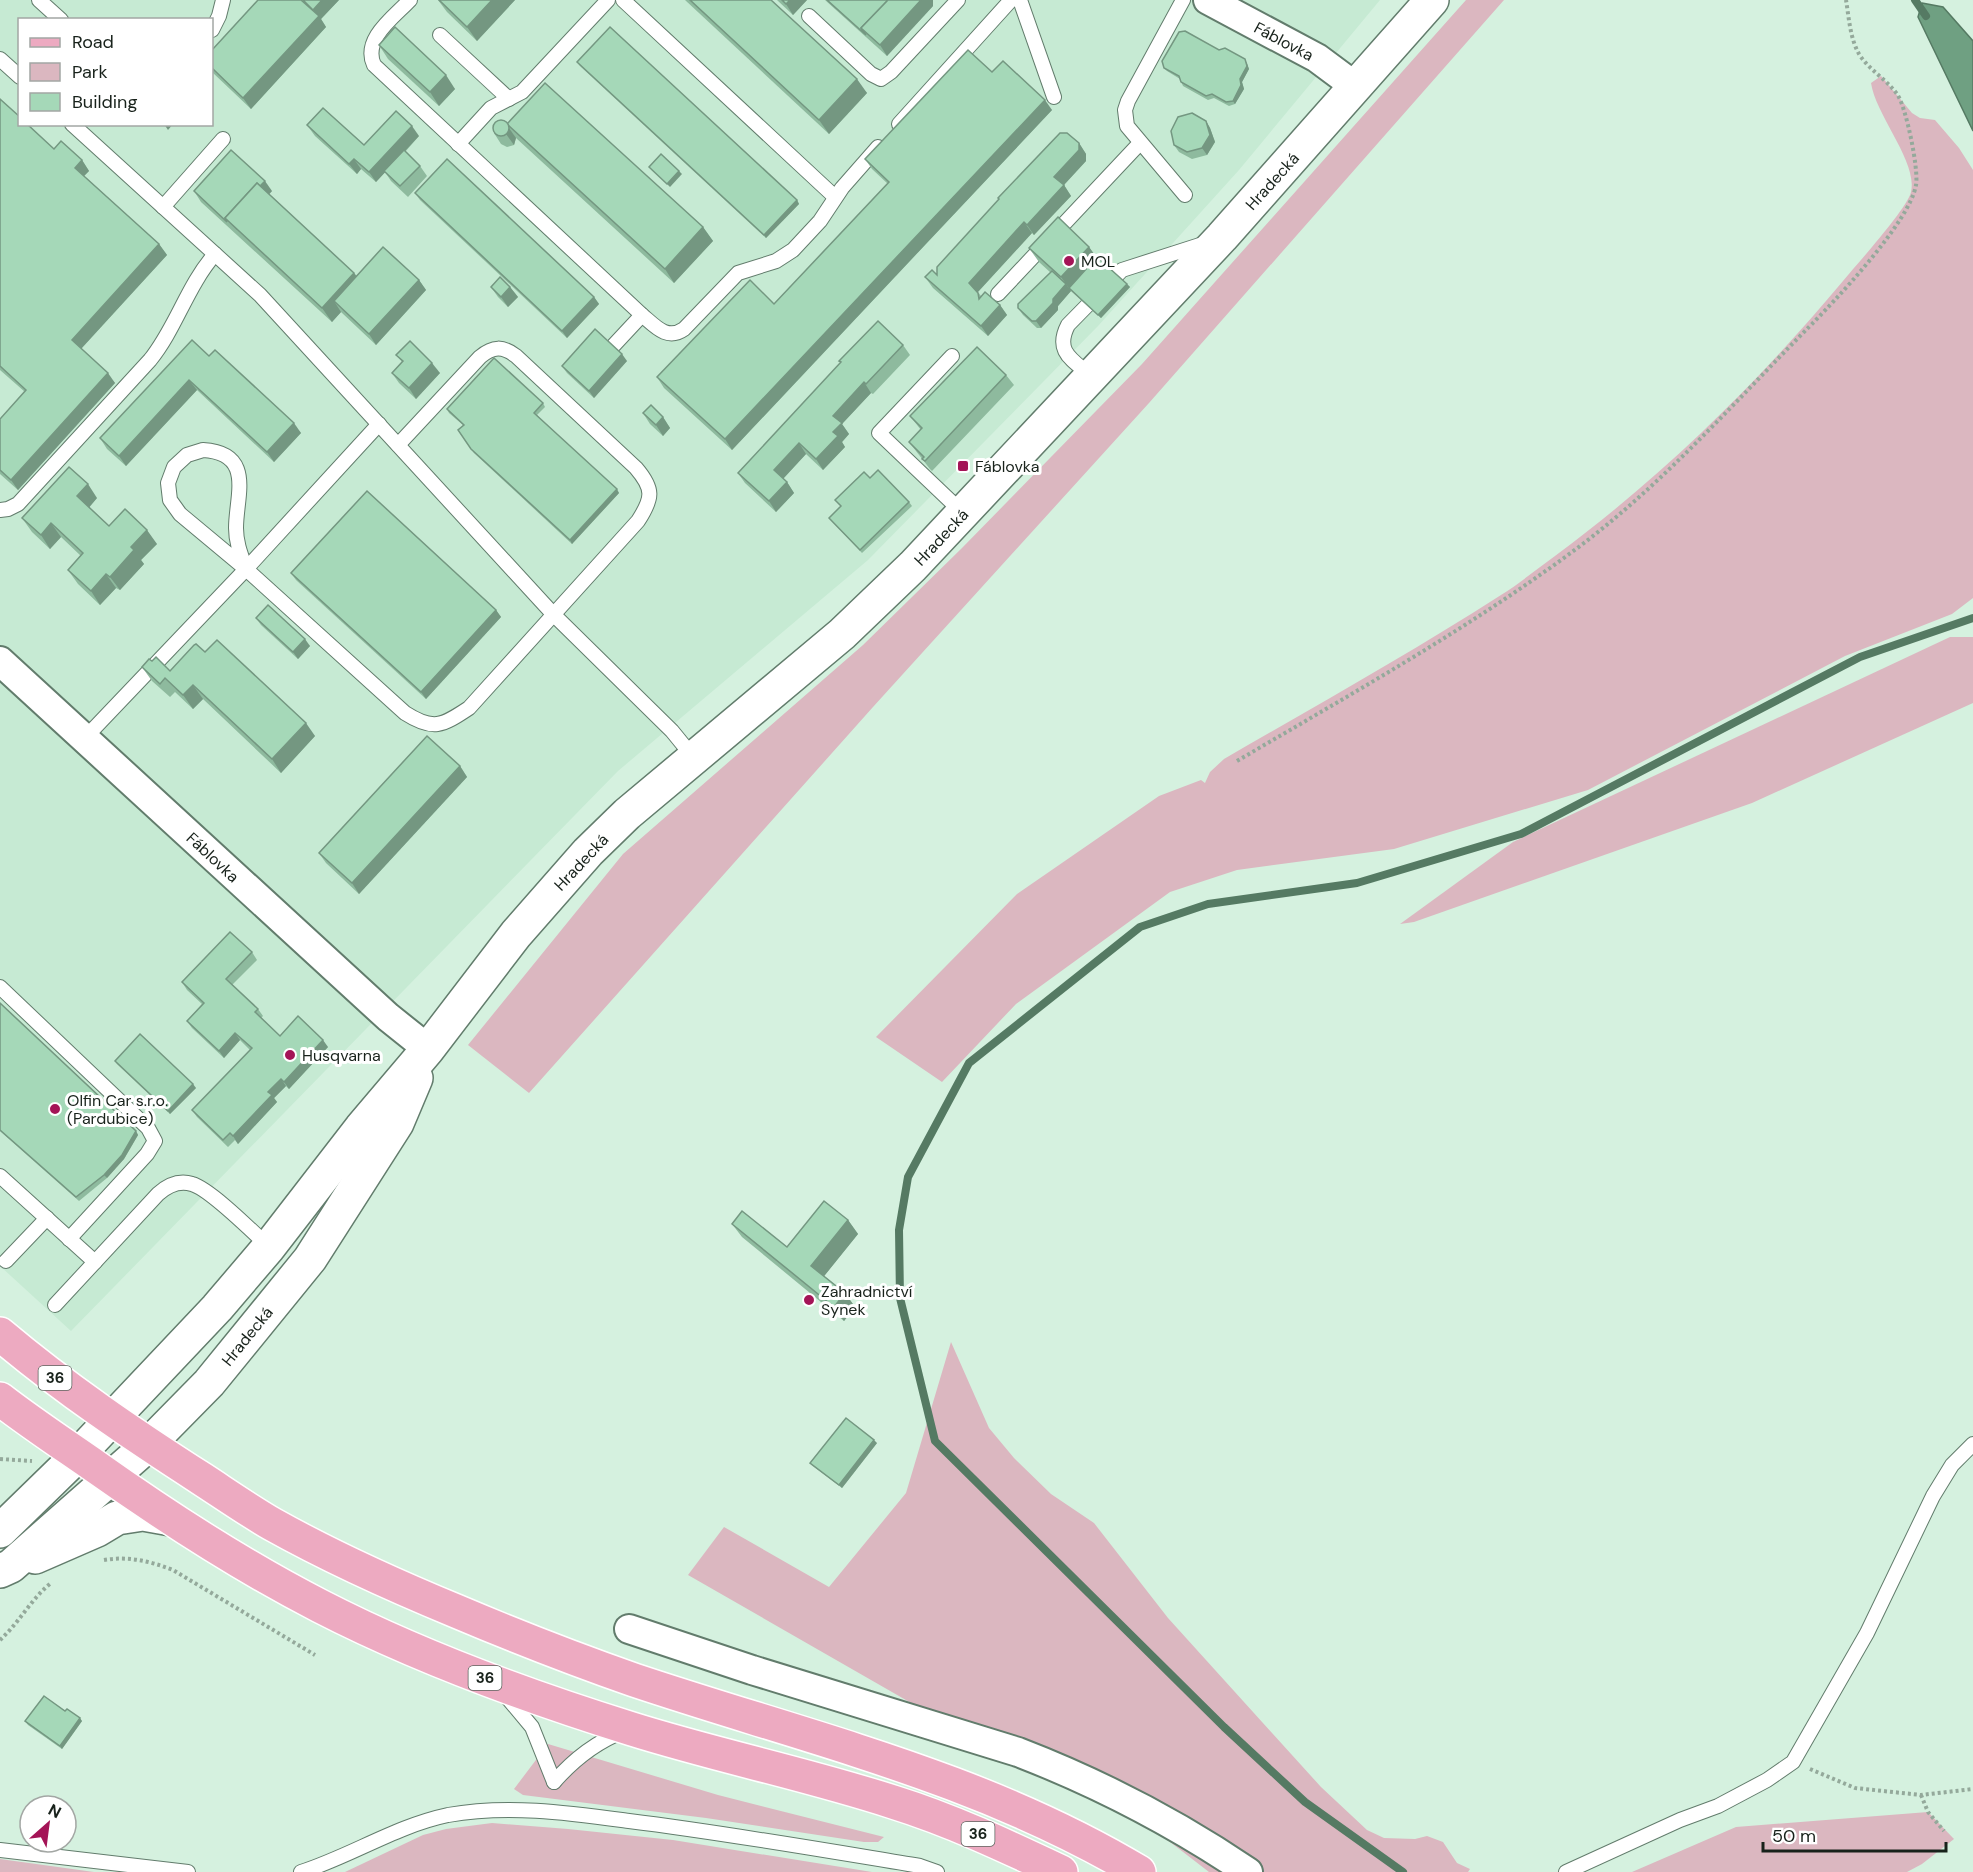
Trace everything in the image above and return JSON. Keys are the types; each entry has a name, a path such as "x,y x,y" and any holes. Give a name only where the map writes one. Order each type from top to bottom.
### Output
{"main road":[{"name":"Hradecká","path":"0,1531 183,1347 268,1247 361,1128 428,1049 516,934 588,852 627,814 842,634 913,566 1222,237 1432,0"},
{"name":"Hradecká","path":"5,1568 148,1445 209,1383 310,1259 397,1123 428,1049"},
{"name":"36","path":"0,1334 148,1445 270,1523 364,1571 518,1636 631,1679 904,1765 964,1787 1081,1839 1139,1872"},
{"name":"36","path":"0,1399 111,1478 224,1553 320,1606 395,1642 487,1678 631,1729 892,1802 950,1822 1061,1872"},
{"path":"5,1568 52,1551 117,1518 143,1514 171,1519"}],"street":[{"name":"Fáblovka","path":"1208,0 1317,58 1356,87"},
{"name":"Fáblovka","path":"0,661 388,1017 428,1049"},
{"path":"629,1629 752,1670 1018,1752 1061,1769 1144,1808 1194,1836 1248,1872"}],"lane":[{"path":"39,0 59,18"},
{"path":"213,28 223,0"},
{"path":"410,0 377,36 371,48 372,61 378,70 642,315 660,331 673,335 689,325 738,273 776,261 793,249 820,221 851,177 1011,0"},
{"path":"458,144 490,108 529,86 608,0"},
{"path":"623,0 835,197"},
{"path":"809,16 871,74 881,78 891,72 958,0"},
{"path":"1020,0 1054,97"},
{"path":"1183,0 1125,110 1126,126 1185,195"},
{"path":"440,34 509,99"},
{"path":"0,59 18,75"},
{"path":"74,126 260,294 554,615 672,731 694,758"},
{"path":"163,207 223,140"},
{"path":"998,294 1140,143"},
{"path":"1091,376 1067,355 1062,346 1063,335 1068,326 1083,309 1122,270 1222,237"},
{"path":"0,510 18,504 150,360 199,274 215,254"},
{"path":"614,345 642,315"},
{"path":"246,569 238,545 236,525 241,482 236,468 225,457 211,451 203,450 187,455 174,467 168,483 170,500 180,514 246,569 405,713 421,723 435,725 453,719 469,708 638,521 650,498 650,490 645,478 636,468 505,348 492,349 480,357 398,445"},
{"path":"952,356 879,434 963,513"},
{"path":"84,739 246,569 379,424"},
{"path":"0,987 148,1128 155,1141 147,1154 69,1239"},
{"path":"0,1176 94,1262"},
{"path":"55,1305 158,1194 171,1185 193,1184 209,1193 268,1247"},
{"path":"6,1261 47,1218"},
{"path":"1566,1872 1680,1820 1718,1806 1767,1780 1792,1762 1867,1633 1934,1496 1952,1465 1973,1444"},
{"path":"487,1678 511,1701 532,1727 545,1754 554,1782 580,1755 595,1745 631,1729"},
{"path":"301,1872 354,1851 396,1830 425,1821 479,1811 509,1810 587,1815 673,1826 920,1866 937,1872"},
{"path":"0,1850 188,1872"}],"path":[{"path":"1237,761 1430,647 1503,600 1583,543 1684,455 1742,397 1828,308 1890,233 1908,210 1914,195 1917,165 1900,97 1860,55 1854,41 1845,0"},
{"path":"0,1459 31,1460"},
{"path":"98,1560 136,1559 173,1570 315,1655"},
{"path":"0,1641 15,1626 44,1588 53,1581"},
{"path":"1792,1762 1855,1788 1921,1795 1973,1790"},
{"path":"1921,1795 1928,1812 1944,1831"}],"shaded area":[{"name":"Fáblovka","path":"0,0 1380,0 1239,170 1098,326 868,560 618,771 71,1331 0,1266"},
{"path":"1922,3 1943,7 1973,41 1973,131 1918,17"}],"green space":[{"path":"1466,0 1504,0 1149,403 873,707 529,1093 468,1045 623,854 863,645 962,548 1142,364"},
{"path":"1881,76 1912,113 1920,118 1935,120 1959,148 1973,170 1973,598 1952,614 1845,656 1588,790 1394,849 1237,870 1170,892 1016,1004 942,1082 876,1037 1017,894 1159,796 1201,780 1205,783 1210,772 1224,759 1398,658 1508,590 1633,494 1707,427 1743,392 1810,319 1881,237 1908,200 1911,180 1908,167 1880,110 1871,83"},
{"path":"1950,637 1973,637 1973,703 1752,803 1414,922 1400,924 1513,842"},
{"path":"951,1342 989,1428 1014,1458 1051,1494 1094,1523 1168,1618 1321,1787 1367,1830 1384,1838 1415,1839 1427,1836 1443,1842 1457,1863 1470,1869 1468,1872 1209,1872 1139,1818 960,1731 688,1575 724,1527 829,1587 906,1493"},
{"path":"548,1744 718,1795 884,1837 878,1842 864,1842 706,1818 523,1795 514,1789"},
{"path":"1928,1812 1954,1839 1922,1864 1907,1872 1632,1872 1736,1827"},
{"path":"492,1823 673,1840 872,1872 345,1872 423,1835 446,1829"},
{"path":"0,1859 94,1872 0,1872"}],"building":[{"path":"258,0 301,0 319,16 243,98 213,69 213,49"},
{"path":"303,0 322,0 313,10"},
{"path":"439,0 492,0 467,27"},
{"path":"690,0 771,0 857,79 819,120"},
{"path":"827,0 888,0 861,28 866,35"},
{"path":"888,0 921,0 880,45 861,28"},
{"path":"395,27 446,75 430,92 379,45"},
{"path":"610,27 797,200 764,235 577,62"},
{"path":"1185,31 1219,50 1225,48 1245,59 1247,66 1233,101 1226,102 1212,94 1206,96 1181,82 1179,76 1164,68 1162,61 1179,32"},
{"path":"968,50 992,72 1003,61 1045,100 725,439 657,377 750,280 774,304 889,182 865,159"},
{"path":"545,83 703,227 665,269 507,124"},
{"path":"0,99 18,115 18,126 29,126 54,149 61,141 82,160 75,168 159,244 72,340 108,373 11,480 0,470 0,419 26,390 0,366"},
{"path":"323,108 364,145 396,111 412,126 369,172 354,159 349,164 307,125"},
{"path":"1192,113 1206,121 1210,135 1202,148 1187,152 1174,145 1171,131 1178,117"},
{"path":"501,120 507,122 509,128 507,134 501,136 495,134 493,128 495,122"},
{"path":"1060,133 1067,133 1079,143 1079,150 1054,177 1064,185 1027,225 1024,222 969,283 978,293 979,299 985,292 1000,305 981,326 925,277 932,270 937,275 937,267"},
{"path":"231,150 265,181 260,186 257,183 225,218 227,222 194,191"},
{"path":"404,150 420,166 400,186 384,171"},
{"path":"661,154 679,171 667,184 649,167"},
{"path":"447,159 594,297 562,331 415,193"},
{"path":"257,183 354,273 322,308 225,218"},
{"path":"1058,217 1089,247 1061,277 1029,248"},
{"path":"383,247 419,280 369,334 334,301"},
{"path":"1097,257 1127,284 1098,315 1069,288"},
{"path":"1052,271 1066,284 1053,299 1053,303 1036,321 1032,321 1018,308 1018,304"},
{"path":"500,277 510,287 501,297 491,287"},
{"path":"878,321 903,345 833,416 842,423 833,432 838,436 816,459 799,443 774,470 787,482 769,501 738,473"},
{"path":"595,329 622,354 589,391 562,366"},
{"path":"192,340 209,356 215,350 294,423 267,452 189,380 119,456 100,438"},
{"path":"410,341 432,363 409,388 392,373 403,361 396,355"},
{"path":"977,347 1006,375 925,461 922,459 924,457 909,442 922,428 910,416"},
{"path":"494,358 543,403 534,413 617,489 570,540 471,449 458,430 464,425 447,409"},
{"path":"651,405 663,417 656,425 643,413"},
{"path":"69,467 88,484 77,496 109,526 125,509 147,530 131,547 134,550 110,577 106,574 91,591 68,570 83,553 51,523 41,535 22,518"},
{"path":"878,470 909,502 860,550 829,518 841,506 835,500 864,472 870,478"},
{"path":"367,491 496,610 421,692 291,573"},
{"path":"268,605 305,639 293,652 256,618"},
{"path":"217,640 306,723 272,759 193,685 183,695 165,678 160,684 142,667 149,659 152,661 156,657 170,671 194,645 196,644 205,652"},
{"path":"427,736 460,766 352,883 319,853"},
{"path":"230,932 252,952 226,979 258,1009 255,1012 280,1036 298,1016 323,1040 284,1082 281,1079 268,1092 272,1095 233,1136 230,1133 223,1140 192,1110 252,1048 235,1033 219,1051 187,1021 204,1003 182,982"},
{"name":"Olfin Car s.r.o. (Pardubice)","path":"0,1003 136,1131 122,1155 104,1175 76,1197 0,1130"},
{"path":"140,1034 193,1084 168,1111 115,1061"},
{"path":"824,1201 848,1220 811,1266 845,1293 834,1307 732,1224 742,1211 787,1247"},
{"path":"846,1418 874,1440 839,1485 810,1463"},
{"path":"44,1696 65,1711 67,1709 80,1718 60,1746 25,1721"}],"waterway":[{"path":"1915,0 1926,16"},
{"path":"1403,1872 1305,1802 1224,1727 935,1441 900,1298 899,1230 908,1177 969,1063 1140,927 1208,904 1357,883 1521,834 1860,657 1973,618"}],"place":[{"name":"MOL","path":"1069,261"},
{"name":"Fáblovka","path":"963,466"},
{"name":"Husqvarna","path":"290,1055"},
{"name":"Olfin Car s.r.o. (Pardubice)","path":"55,1109"},
{"name":"Zahradnictví Synek","path":"809,1300"}]}
